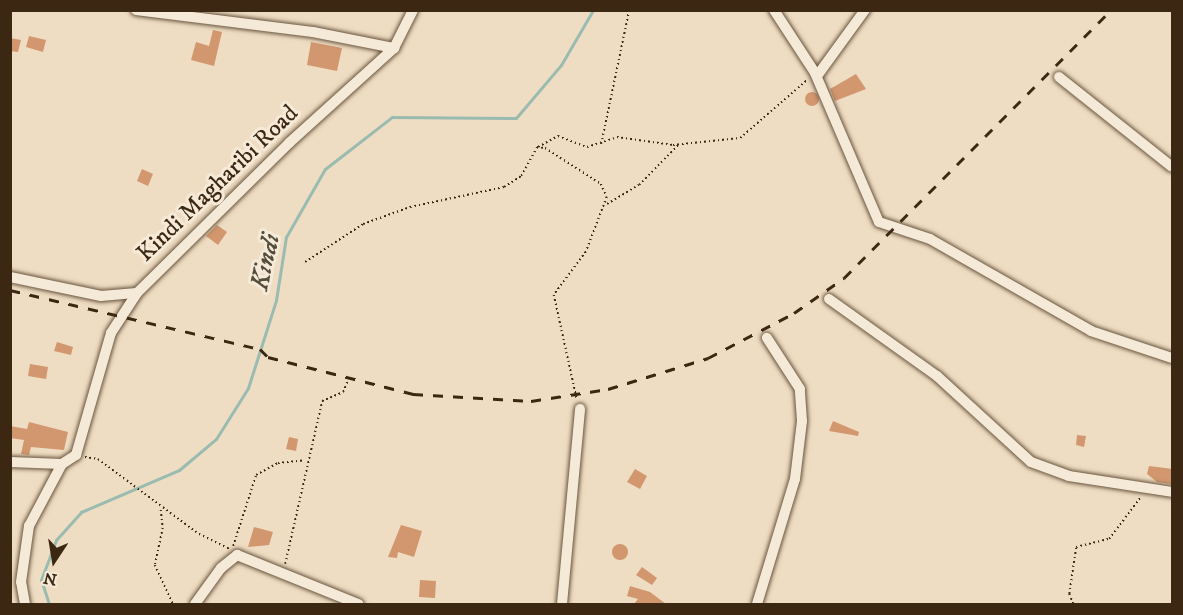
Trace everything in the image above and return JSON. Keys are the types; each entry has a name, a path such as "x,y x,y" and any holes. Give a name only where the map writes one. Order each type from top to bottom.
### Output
{"street":[{"path":"136,10 313,32 394,48"},
{"name":"Kindi Magharibi Road","path":"10,277 101,296 137,293 289,142 394,48 413,10"},
{"path":"774,10 816,74 879,222 930,239 1091,331 1173,358"},
{"path":"816,74 865,10"},
{"path":"1059,77 1173,167"},
{"path":"25,604 21,582 29,526 62,464 76,454 108,343 137,293"},
{"path":"830,299 937,376 1031,462 1069,476 1173,492"},
{"path":"757,604 791,496 802,421 800,389 767,338"},
{"path":"562,604 580,409"},
{"path":"10,462 62,464"},
{"path":"195,604 230,554 242,556 358,604"}],"path":[{"path":"601,144 629,10"},
{"path":"305,262 363,224 514,183 537,147 558,136 581,147 601,144 622,137 679,144 748,134 816,74"},
{"path":"580,409 554,295 586,252 606,205 639,185 679,144"},
{"path":"537,147 601,184 606,205"},
{"path":"282,574 307,460 325,397 343,392 347,382"},
{"path":"76,454 98,459 160,508 230,554 256,475 278,463 307,460"},
{"path":"1070,604 1076,547 1108,538 1147,487"},
{"path":"160,508 164,528 155,565 173,604"}],"building":[{"path":"213,30 222,32 214,66 191,60 196,42 209,46"},
{"path":"29,36 46,40 43,52 26,47"},
{"path":"10,38 21,40 18,52 10,51"},
{"path":"311,42 342,48 337,71 307,65"},
{"path":"856,74 866,89 835,101 830,89"},
{"path":"812,92 817,94 819,99 817,104 812,106 807,104 805,99 807,94"},
{"path":"142,169 153,174 148,186 137,181"},
{"path":"217,225 227,232 218,245 206,236"},
{"path":"57,342 73,347 71,355 54,351"},
{"path":"30,364 48,367 46,379 28,376"},
{"path":"833,421 859,432 858,436 829,431"},
{"path":"29,422 68,432 64,450 31,447 29,455 21,454 24,440 10,438 10,426 27,429"},
{"path":"1077,435 1086,436 1084,447 1076,445"},
{"path":"289,437 298,439 296,451 286,449"},
{"path":"1149,466 1173,469 1171,484 1157,482 1147,474"},
{"path":"635,469 647,476 640,489 627,482"},
{"path":"401,525 422,531 414,557 398,552 397,558 388,557"},
{"path":"254,527 273,532 269,545 248,547"},
{"path":"620,544 626,546 628,552 626,558 620,560 614,558 612,552 614,546"},
{"path":"642,567 657,578 652,585 636,575"},
{"path":"420,580 436,581 435,598 419,597"},
{"path":"630,586 650,592 666,604 634,604 638,599 627,596"}],"waterway":[{"name":"Kindi","path":"49,604 41,580 56,540 81,512 179,470 216,439 248,388 276,300 286,237 325,169 392,117 516,118 561,65 593,10"}],"railway":[{"path":"10,290 260,349 268,357 413,394 531,401 608,389 708,358 794,313 844,278 1111,10"}]}
